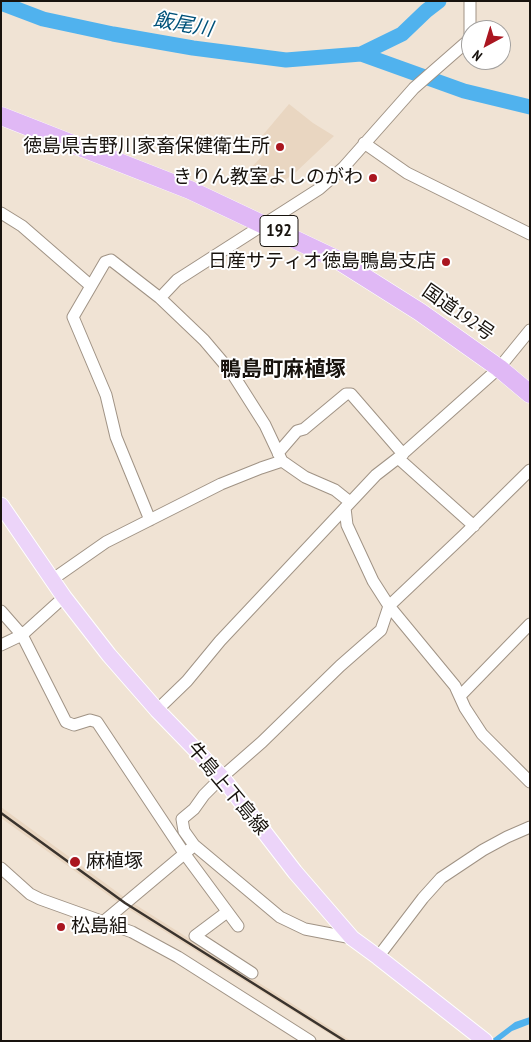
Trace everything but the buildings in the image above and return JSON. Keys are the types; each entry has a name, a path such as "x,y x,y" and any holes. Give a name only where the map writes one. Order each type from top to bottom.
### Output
{"highway":[{"name":"国道192号","path":"1,116 190,190 265,224 343,264 420,312 499,368 530,394"}],"main road":[{"name":"牛島上下島線","path":"1,505 53,579 64,598 109,656 157,710 222,777 295,872 352,938 485,1041"}],"street":[{"path":"160,298 177,280 319,189 343,168 414,88 470,39 470,1"},
{"path":"364,143 407,173 530,234"},
{"path":"1,213 22,226 91,286"},
{"path":"150,520 116,437 106,395 73,317 106,262 111,260 160,298 204,340 232,373 266,425 280,457 305,477 335,490 348,505 347,525 373,581 389,606 456,686 465,708 482,734 530,782"},
{"path":"157,710 186,681 220,641 376,474 400,456 499,368 530,330"},
{"path":"53,579 106,542 221,484 261,468 280,457 297,431 304,429 346,394 351,394 400,456 474,526"},
{"path":"352,938 305,929 280,917 194,845 184,831 182,819 194,809 204,795 222,777 262,742 340,666 382,630 389,606 530,470"},
{"path":"1,645 22,635 64,598"},
{"path":"1,611 22,635 66,722 74,725 90,720 97,722 184,853 238,926"},
{"path":"460,696 530,624"},
{"path":"378,957 423,898 441,878 482,850 530,827"},
{"path":"103,922 194,845"},
{"path":"1,868 30,894 132,932 178,957 310,1041"},
{"path":"228,912 195,936 252,973"}],"shaded area":[{"path":"289,104 313,123 334,136 296,172 274,188 269,182 264,185 246,173 265,153 257,142"},
{"path":"1,807 128,900 351,1041 341,1041 122,905 1,818"}],"water":[{"path":"530,1017 530,1024 512,1031 499,1041 490,1041 515,1022"}],"waterway":[{"name":"飯尾川","path":"1,3 43,19 113,34 193,48 286,60 361,54 402,34 439,1"},
{"name":"飯尾川","path":"361,54 464,91 530,107"}],"railway":[{"path":"1,813 125,903 345,1041"}],"place":[{"name":"徳島県吉野川家畜保健衛生所","path":"280,147"},
{"name":"きりん教室よしのがわ","path":"373,178"},
{"name":"日産サティオ徳島鴨島支店","path":"446,262"},
{"name":"麻植塚","path":"75,862"},
{"name":"松島組","path":"61,927"}],"district":[{"name":"鴨島町麻植塚","path":"283,370"}]}
